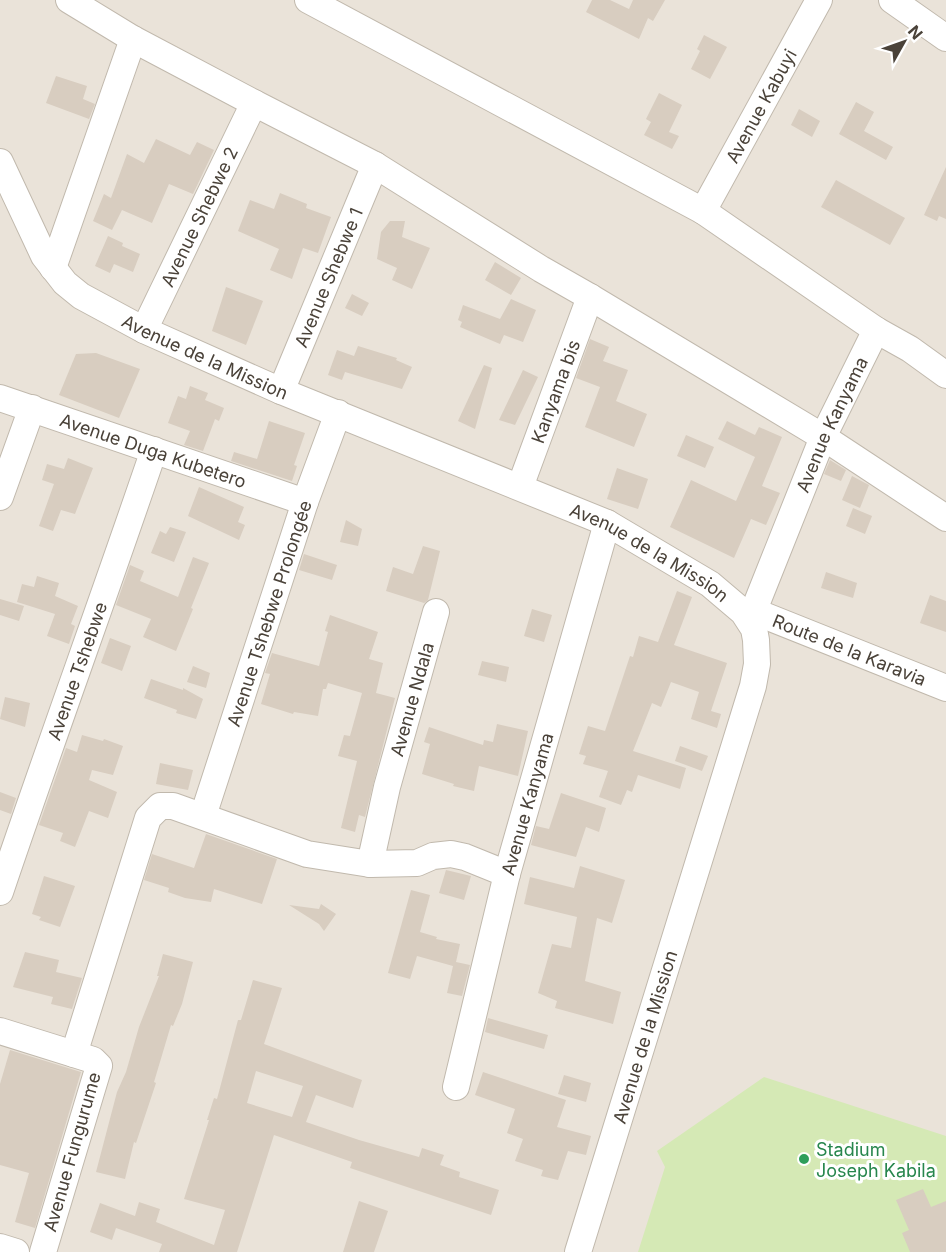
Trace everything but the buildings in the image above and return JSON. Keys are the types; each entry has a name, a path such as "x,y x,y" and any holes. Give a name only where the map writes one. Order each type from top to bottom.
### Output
{"street":[{"path":"69,0 133,39 375,165 541,269 823,437 946,518"},
{"path":"308,0 703,212 946,375"},
{"name":"Avenue Kabuyi","path":"703,212 819,0"},
{"path":"892,0 946,38"},
{"path":"53,268 133,39"},
{"name":"Avenue Shebwe 2","path":"144,330 254,104"},
{"name":"Avenue de la Mission","path":"0,162 34,237 53,268 65,283 81,296 144,330 281,391 607,523 710,584 751,616 758,652 753,686 578,1252"},
{"name":"Avenue Shebwe 1","path":"281,391 375,165"},
{"name":"Kanyama bis","path":"520,487 590,297"},
{"name":"Avenue Kanyama","path":"751,616 823,437 876,330"},
{"name":"Avenue Duga Kubetero","path":"0,398 305,502"},
{"path":"0,497 32,408"},
{"name":"Avenue Tshebwe Prolongée","path":"203,816 305,502 338,413"},
{"name":"Avenue Tshebwe","path":"0,892 51,740 106,591 154,450"},
{"name":"Avenue Kanyama","path":"456,1087 507,874 607,523"},
{"name":"Avenue Ndala","path":"370,864 387,787 436,612"},
{"name":"Route de la Karavia","path":"751,616 946,688"},
{"path":"0,1031 80,1056 148,818 156,808 166,804 307,854 370,864 417,863 434,856 451,854 465,857 507,874"},
{"name":"Avenue Fungurume","path":"43,1252 99,1066 80,1056"},
{"path":"0,1247 16,1252"}],"shaded area":[{"path":"0,0 946,0 946,1252 0,1252"}],"green space":[{"name":"Stadium Joseph Kabila","path":"764,1077 946,1136 946,1252 638,1252 665,1167 657,1151"}],"place":[{"name":"Stadium Joseph Kabila","path":"804,1159"}]}
